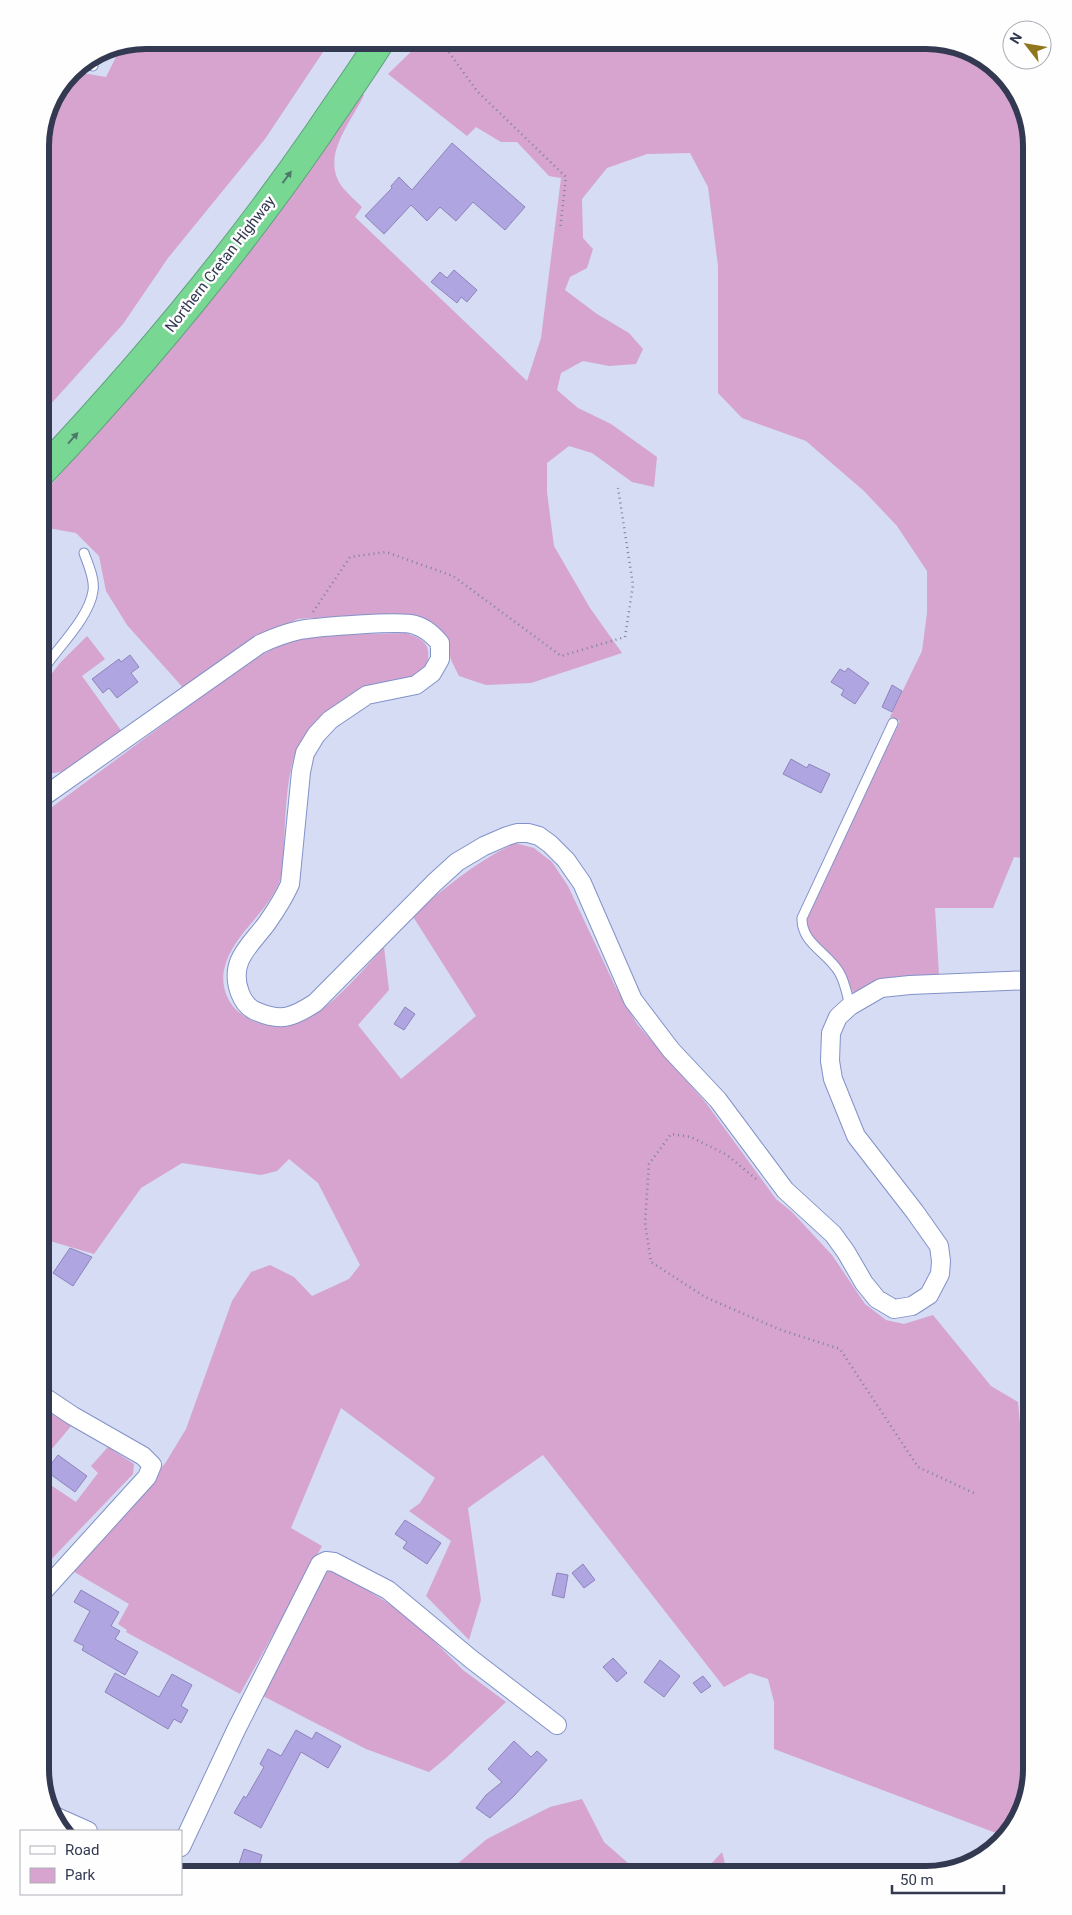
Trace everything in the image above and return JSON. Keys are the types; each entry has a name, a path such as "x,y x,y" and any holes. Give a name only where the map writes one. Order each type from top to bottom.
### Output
{"highway":[{"name":"Northern Cretan Highway","path":"49,464 132,373 232,252 299,162 375,49"}],"street":[{"path":"49,793 260,644 280,635 302,630 375,624 414,624 430,632 440,643 440,659 432,673 416,685 368,696 330,720 305,753 301,772 290,884 284,898 266,925 247,946 238,964 235,981 242,1000 254,1011 272,1018 287,1017 301,1012 315,1003 434,883 458,862 484,846 507,836 517,833 539,836 566,860 582,883 633,1000 666,1043 718,1100 785,1190 833,1234 864,1283 877,1299 894,1309 921,1302 928,1295 940,1274 942,1261 939,1246 916,1212 856,1136 833,1079 830,1062 831,1032 838,1017 850,1006 881,988 1023,980"},
{"path":"49,1400 143,1456 152,1465 147,1477 49,1585"},
{"path":"182,1845 236,1730 320,1564 323,1562 334,1562 388,1590 471,1659 557,1725"},
{"path":"63,1819 86,1830"}],"lane":[{"path":"49,662 79,622 93,591 91,572 84,553"},
{"path":"850,1006 839,972 805,936 802,918 893,723"}],"path":[{"path":"446,49 476,91 566,177 560,230"},
{"path":"302,630 350,557 386,552 453,576 562,656 625,637 633,585 618,488"},
{"path":"756,1180 727,1155 690,1136 671,1134 649,1164 645,1223 651,1262 705,1297 781,1330 840,1349 918,1467 976,1494"}],"green space":[{"path":"140,49 325,49 265,139 168,258 123,324 49,406 49,140 52,121 65,92 82,73 106,77 118,53"},
{"path":"414,49 932,49 957,54 980,65 1007,92 1020,121 1023,146 1023,858 1014,857 993,908 935,908 939,975 902,978 854,995 848,980 841,970 812,939 806,927 806,917 809,909 900,721 890,717 922,651 927,613 927,571 897,526 864,491 806,441 742,418 718,393 718,266 708,187 690,153 647,154 607,168 582,199 583,238 593,249 587,268 570,277 565,290 597,314 629,333 643,349 636,364 609,366 583,361 561,373 557,390 578,408 611,424 657,457 654,487 632,482 592,453 569,446 547,463 547,492 554,546 590,608 622,653 531,683 486,685 459,676 443,637 428,621 406,614 298,619 261,636 186,691 127,625 106,591 99,556 76,533 49,528 49,488 234,273 330,140 361,93 364,95 340,140 334,164 336,176 343,188 362,207 355,217 527,381 541,338 561,178 549,176 517,142 501,142 476,127 467,136 388,74"},
{"path":"406,633 414,636 427,646 428,657 425,671 414,676 364,690 297,751 288,784 284,863 281,878 268,902 234,946 228,957 223,982 228,999 240,1013 261,1024 282,1026 302,1021 338,996 384,947 389,990 358,1025 401,1079 476,1016 412,915 474,867 515,843 534,848 552,862 568,886 615,986 637,1024 706,1103 776,1199 792,1212 832,1255 865,1304 886,1320 904,1324 933,1315 991,1386 1018,1402 1021,1434 1023,1436 1023,1769 1020,1794 1016,1806 998,1834 774,1749 774,1702 768,1679 750,1673 724,1687 543,1455 468,1508 481,1600 469,1640 426,1596 451,1541 409,1511 420,1503 435,1478 341,1408 291,1528 322,1546 240,1694 126,1632 127,1630 118,1624 129,1604 71,1570 128,1510 166,1462 186,1429 232,1301 251,1272 270,1265 294,1277 312,1296 349,1279 360,1265 318,1183 289,1159 277,1171 261,1175 182,1163 141,1188 94,1254 49,1241 49,809 237,670 280,644 301,638 329,635"},
{"path":"87,636 105,659 82,676 125,736 84,762 60,772 49,773 49,677 60,663"},
{"path":"49,1413 72,1425 49,1452"},
{"path":"108,1447 134,1464 133,1474 49,1562 49,1484 76,1502 98,1473 91,1466"},
{"path":"327,1569 336,1571 409,1616 463,1670 506,1702 429,1772 366,1749 263,1696 320,1573"},
{"path":"582,1799 604,1842 632,1866 455,1866 487,1839 550,1807"},
{"path":"722,1852 726,1866 709,1866"}],"building":[{"path":"452,143 525,207 505,230 473,202 456,221 440,207 427,221 411,205 384,234 365,216 392,188 391,186 399,177 412,190"},
{"path":"454,270 477,290 467,302 461,297 457,303 431,282 440,272 447,278"},
{"path":"130,655 139,667 131,673 138,682 117,698 109,688 103,693 92,679 119,659 121,662"},
{"path":"848,668 869,683 855,704 841,695 844,690 831,682 840,669 845,672"},
{"path":"892,685 902,691 892,712 882,707"},
{"path":"791,759 807,768 809,764 830,774 821,793 783,774"},
{"path":"405,1007 415,1014 404,1030 394,1024"},
{"path":"70,1248 92,1257 73,1286 53,1273"},
{"path":"58,1455 87,1476 75,1492 49,1473 49,1467"},
{"path":"405,1520 441,1543 427,1564 403,1548 407,1542 395,1534"},
{"path":"583,1564 595,1580 584,1588 572,1573"},
{"path":"557,1573 568,1575 564,1598 552,1595"},
{"path":"81,1590 119,1612 111,1626 120,1631 115,1639 138,1652 125,1675 82,1650 84,1646 74,1641 90,1611 74,1602"},
{"path":"613,1658 627,1673 617,1682 603,1667"},
{"path":"660,1660 680,1676 664,1697 644,1682"},
{"path":"115,1673 159,1697 172,1674 192,1685 181,1706 188,1710 181,1723 174,1719 168,1729 105,1692"},
{"path":"703,1676 711,1686 701,1693 693,1683"},
{"path":"296,1730 312,1739 316,1732 341,1746 328,1768 301,1752 261,1828 234,1813 244,1796 246,1798 264,1767 260,1764 268,1749 281,1756"},
{"path":"514,1741 531,1757 537,1751 547,1760 513,1797 490,1818 476,1808 486,1795 502,1782 488,1769"},
{"path":"244,1849 262,1855 259,1866 239,1864"}]}
